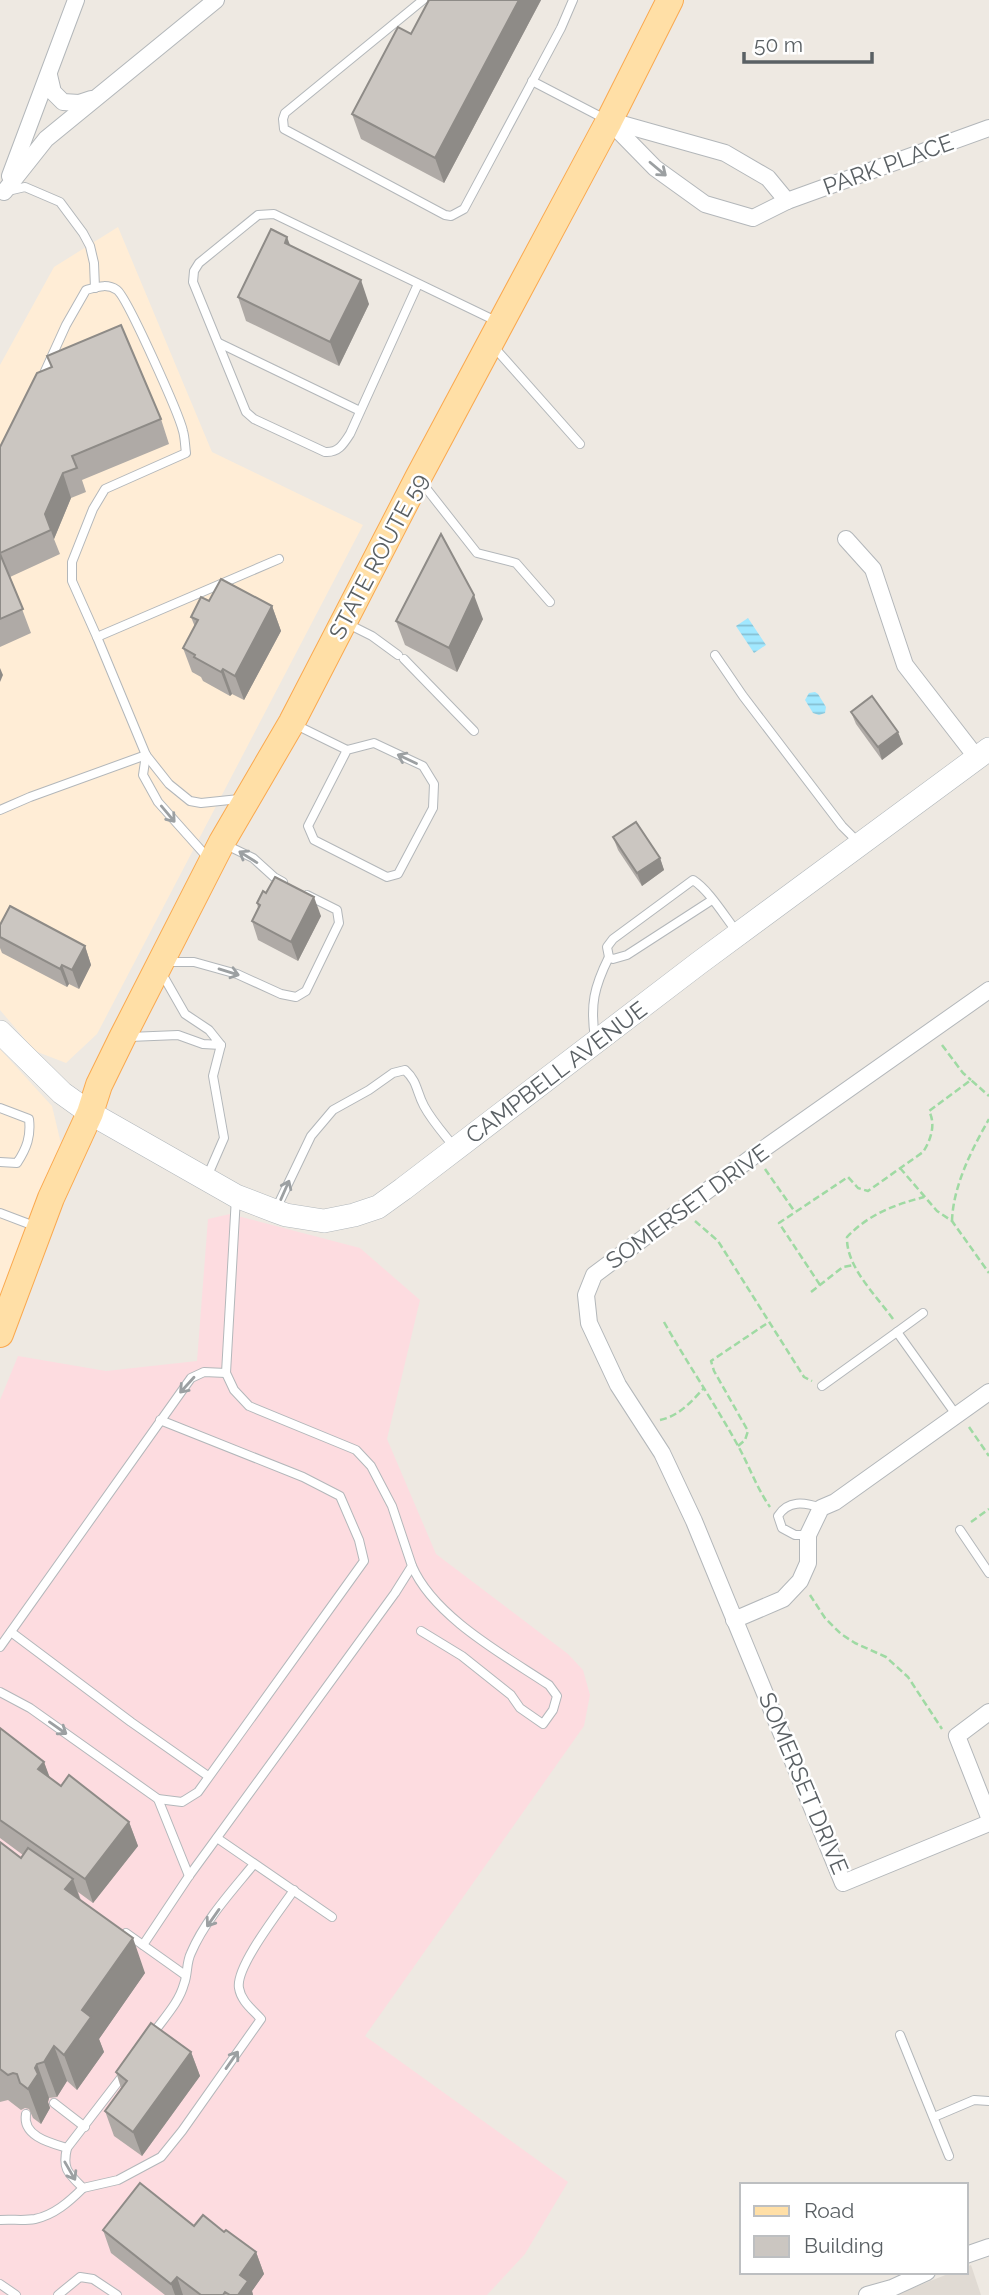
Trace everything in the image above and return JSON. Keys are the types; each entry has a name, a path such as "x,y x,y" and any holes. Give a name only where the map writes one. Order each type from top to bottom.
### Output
{"main road":[{"name":"STATE ROUTE 59","path":"0,1335 51,1198 122,1038 217,852 292,722 670,0"}],"street":[{"path":"2,197 76,0"},
{"path":"2,197 46,139 216,0"},
{"path":"49,75 53,92 63,102 79,103 97,97"},
{"path":"609,121 725,153 768,178 787,201"},
{"name":"PARK PLACE","path":"609,121 656,168 705,204 752,218 787,201 989,128"},
{"path":"846,539 873,569 905,665 983,753"},
{"name":"CAMPBELL AVENUE","path":"0,1032 62,1093 90,1113 236,1196 286,1215 324,1221 354,1215 378,1207 983,753"},
{"name":"SOMERSET DRIVE","path":"989,990 755,1155 594,1275 586,1295 589,1323 618,1385 662,1453 694,1521 843,1883 989,1823"},
{"path":"734,1620 783,1599 800,1581 808,1563 808,1535 821,1508 835,1502 989,1392"},
{"path":"989,1712 957,1736 989,1817"},
{"path":"968,2254 989,2247"},
{"path":"867,2295 892,2288 923,2274"}],"lane":[{"path":"423,0 285,113 284,129 451,216 464,209 573,0"},
{"path":"532,81 609,121"},
{"path":"2,197 25,187 60,202 90,246 95,288"},
{"path":"418,284 341,447 325,452 254,419 246,412 193,282 194,271 199,263 258,215 274,214 418,284 496,334 580,444"},
{"path":"35,390 86,290 106,285 118,290 154,360 183,430 186,453 105,489 93,509 72,562 72,581 146,755 169,784 190,801 211,803 246,798"},
{"path":"219,343 360,411"},
{"path":"418,478 477,553 516,563 550,602"},
{"path":"97,637 279,559"},
{"path":"343,621 372,636 401,657 474,731"},
{"path":"715,655 751,707 860,845"},
{"path":"292,722 347,750 374,743 422,766 434,784 433,808 398,874 387,877 314,840 308,826 347,750"},
{"path":"0,810 146,755"},
{"path":"146,755 143,775 158,802 217,852 253,858 274,877 337,910 339,923 306,991 296,997 281,994 237,974 194,962 160,965 185,1014 209,1030 220,1045 213,1076 224,1138 206,1179"},
{"path":"596,1041 591,1013 595,991 609,957 607,947 612,939 693,880 739,934"},
{"path":"609,957 627,954 712,901"},
{"path":"122,1038 178,1035 202,1044 220,1045"},
{"path":"275,1212 311,1136 333,1110 393,1073 405,1070 414,1079 423,1103 455,1148"},
{"path":"0,1108 29,1119 31,1134 17,1163 0,1162"},
{"path":"236,1196 226,1373 234,1390 248,1406 356,1450 372,1466 391,1506 417,1579 448,1615 549,1685 557,1696 553,1710 542,1724 462,1656 421,1631"},
{"path":"0,1213 40,1228"},
{"path":"822,1386 923,1313"},
{"path":"897,1332 957,1416"},
{"path":"0,1647 191,1378 204,1372 226,1373"},
{"path":"0,1692 30,1708 158,1799 182,1802 198,1792 364,1561 359,1540 340,1496 303,1477 160,1420"},
{"path":"808,1535 795,1535 782,1528 778,1516 783,1508 796,1503 808,1503 821,1508"},
{"path":"960,1530 989,1573"},
{"path":"143,1945 189,1876 412,1566"},
{"path":"11,1632 208,1776"},
{"path":"158,1799 189,1876"},
{"path":"216,1839 332,1916"},
{"path":"146,2044 176,2001 184,1984 191,1950 222,1904 254,1864"},
{"path":"0,2220 33,2220 50,2214 69,2202 83,2188 118,2180 161,2157 182,2132 261,2019 243,1999 238,1985 240,1973 294,1890"},
{"path":"122,1931 185,1975"},
{"path":"900,2035 949,2156"},
{"path":"83,2188 69,2174 64,2163 67,2148 131,2064"},
{"path":"934,2116 974,2100 989,2101"},
{"path":"54,2103 85,2127"},
{"path":"26,2113 28,2128 42,2140 67,2148"},
{"path":"58,2295 80,2277 93,2279 117,2295"},
{"path":"0,2284 16,2295"}],"path":[{"path":"932,1031 963,1073 989,1096"},
{"path":"820,1285 779,1223 848,1177 858,1188 868,1191 923,1152 929,1143 933,1118 929,1111 971,1080"},
{"path":"952,1222 953,1206 969,1158 989,1119"},
{"path":"755,1155 795,1212"},
{"path":"900,1168 937,1211 952,1222 989,1273"},
{"path":"897,1332 893,1319 854,1265 847,1250 848,1237 858,1226 892,1206 924,1197"},
{"path":"684,1208 718,1241 804,1377 822,1386"},
{"path":"811,1292 843,1267 854,1265"},
{"path":"664,1322 738,1446 765,1501 778,1516"},
{"path":"738,1446 745,1440 748,1431 711,1361 769,1322"},
{"path":"643,1424 668,1418 686,1408 704,1388"},
{"path":"957,1416 989,1456"},
{"path":"960,1530 989,1509"},
{"path":"800,1581 833,1626 855,1643 886,1657 908,1678 940,1728 957,1736"}],"shaded area":[{"path":"118,227 212,452 363,525 97,1034 66,1063 35,1051 0,1010 0,365 54,267"},
{"path":"0,1049 52,1106 63,1152 0,1297"},
{"path":"230,1214 360,1248 420,1300 387,1439 436,1554 568,1654 583,1670 590,1695 584,1726 365,2036 568,2182 525,2254 487,2295 0,2295 0,1400 18,1356 106,1371 197,1361 208,1219"},
{"path":"971,2265 981,2295 895,2295 948,2274 968,2274 968,2266"}],"water":[{"path":"748,618 766,645 754,653 736,626"},
{"path":"815,692 826,707 825,713 819,715 813,713 805,700 809,693"}],"building":[{"path":"429,0 519,0 435,158 352,114 398,27 411,34"},
{"path":"271,229 287,237 285,243 361,280 330,342 238,297"},
{"path":"121,325 161,419 72,456 77,468 63,473 45,514 51,530 0,553 0,447 37,373 52,367 47,356"},
{"path":"441,534 474,595 449,648 396,621"},
{"path":"0,554 23,609 0,619"},
{"path":"221,579 272,606 235,676 223,669 221,672 183,648 198,620 191,617 201,597 209,601"},
{"path":"872,696 898,732 878,747 851,712"},
{"path":"636,822 660,858 637,873 613,837"},
{"path":"275,877 314,897 291,942 252,921 263,891 266,893"},
{"path":"10,906 85,946 72,970 62,965 60,969 0,937 0,925"},
{"path":"0,1728 44,1762 38,1769 61,1786 69,1775 129,1822 85,1879 0,1820"},
{"path":"0,1842 21,1858 28,1848 73,1879 65,1889 133,1938 82,2010 91,2017 64,2055 54,2046 44,2062 37,2064 35,2068 38,2074 28,2089 20,2083 17,2074 8,2075 0,2069"},
{"path":"151,2023 191,2052 133,2132 105,2111 127,2081 116,2072"},
{"path":"140,2183 194,2226 203,2215 256,2252 240,2275 248,2281 238,2295 225,2292 223,2295 201,2295 177,2277 171,2284 103,2230"}]}
